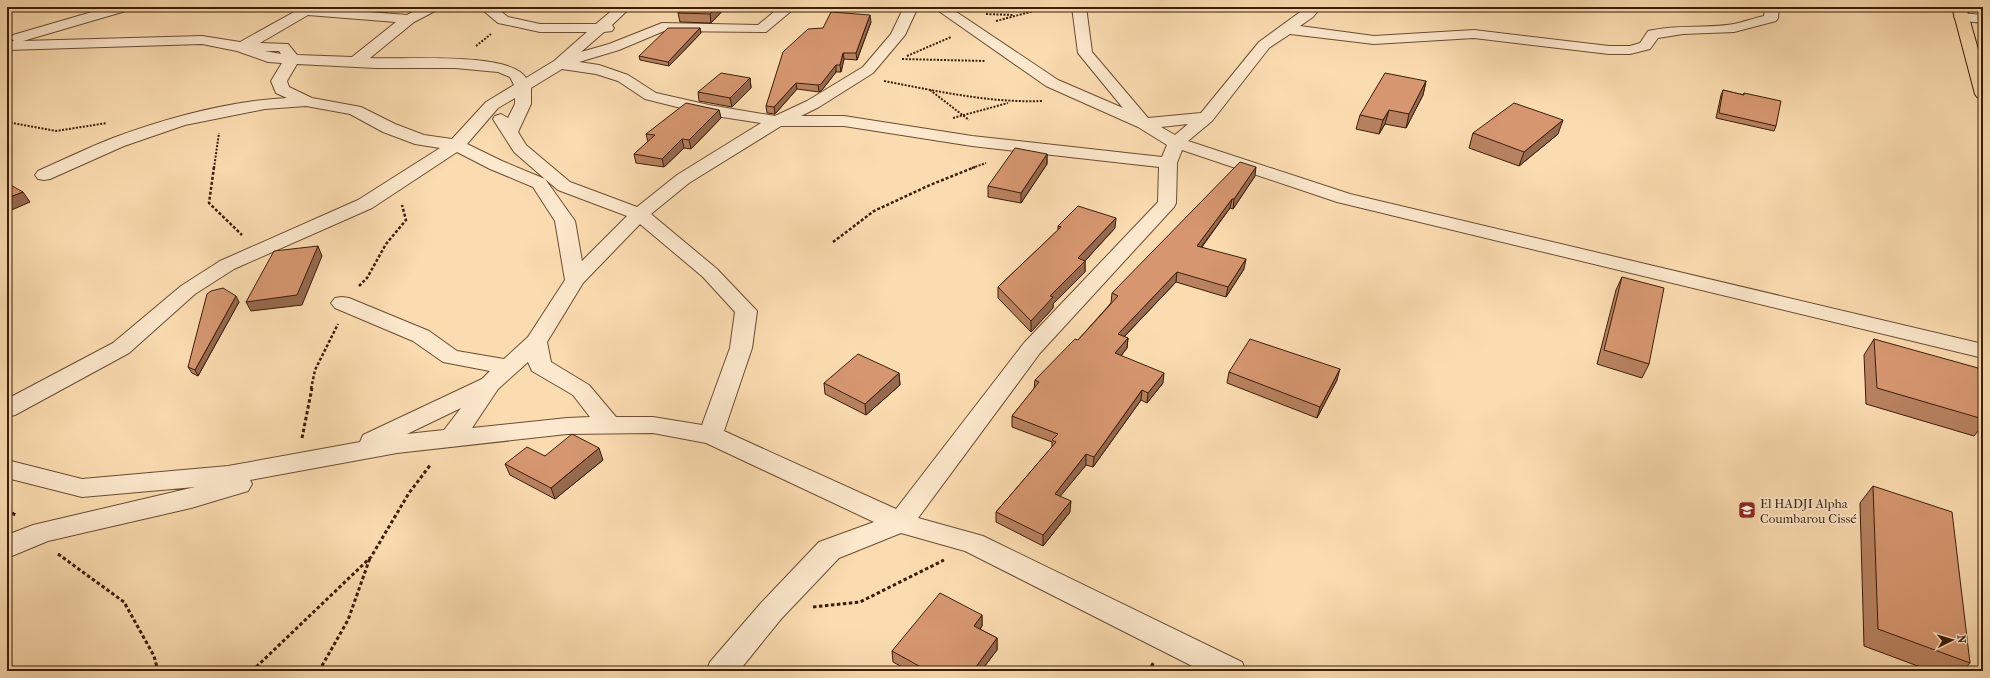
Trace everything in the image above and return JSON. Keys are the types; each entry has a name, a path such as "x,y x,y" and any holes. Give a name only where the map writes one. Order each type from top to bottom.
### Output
{"main road":[{"path":"1960,12 1983,94"}],"street":[{"path":"7,41 103,10 124,7"},
{"path":"356,62 409,19 432,7"},
{"path":"486,7 503,20 540,28 662,27 761,30 789,7"},
{"path":"7,408 121,348 188,290 227,265 365,204 456,145 492,105 559,64 602,28 624,7"},
{"path":"452,438 490,384 536,342 575,280 639,214 683,179 777,120 813,104 868,70 898,35 911,7"},
{"path":"940,7 1052,83 1144,123 1206,118"},
{"path":"1079,7 1085,53 1144,123 1172,153"},
{"path":"721,671 771,611 829,550 900,523 1032,348 1167,203 1172,153 1206,118 1264,45 1308,14 1314,7"},
{"path":"1287,28 1374,40 1474,34 1609,50 1630,50 1645,46 1652,34 1683,30 1734,28 1771,18 1772,7"},
{"path":"241,47 308,9 409,19"},
{"path":"57,44 103,10"},
{"path":"1960,12 1983,19"},
{"path":"559,64 614,47 662,27"},
{"path":"7,46 202,40 241,47 283,47 292,59"},
{"path":"292,59 356,62 455,63 501,68 516,74 523,86 523,104 510,132"},
{"path":"292,59 279,81 282,90 308,102"},
{"path":"559,64 599,70 623,78 651,96 709,110 777,120 844,121 972,141 1027,147 1172,153 1344,198 1983,351"},
{"path":"44,175 118,142 181,121 243,108 265,104 308,102 355,110 389,128 421,140 456,145 496,165 539,183 565,221 575,280"},
{"path":"813,104 844,121"},
{"path":"492,105 520,148 564,186 639,214 710,273 746,311 741,348 711,435"},
{"path":"342,303 421,336 451,356 508,367"},
{"path":"536,342 540,366 581,390 609,425"},
{"path":"7,542 42,532 191,498 348,453 490,384"},
{"path":"7,469 82,488 228,475 397,444 567,426 653,425 711,435 900,523 973,542 1231,671"},
{"path":"7,547 42,532"}],"path":[{"path":"455,63 489,36 503,20"},
{"path":"878,59 1022,63"},
{"path":"858,76 970,97 1010,102 1088,99"},
{"path":"930,90 962,116 975,123"},
{"path":"946,119 962,116 1010,102"},
{"path":"227,265 247,240 209,203 220,127 243,108"},
{"path":"7,122 56,131 109,123"},
{"path":"833,242 874,210 930,185 1027,147"},
{"path":"319,671 348,620 371,557 409,493 452,438"},
{"path":"7,510 42,532 51,549 124,602 154,656 158,671"},
{"path":"771,611 860,602 931,568 973,542"},
{"path":"252,671 371,557"}],"building":[{"path":"685,7 717,7 710,14 678,13"},
{"path":"831,12 870,15 856,53 843,53 840,65 836,65 821,84 796,83 774,107 766,106 783,52 808,29 823,28"},
{"path":"668,28 700,28 668,62 639,56"},
{"path":"721,73 750,78 730,98 698,92"},
{"path":"1385,73 1426,81 1409,114 1389,110 1383,120 1360,115"},
{"path":"1723,90 1781,101 1776,126 1719,113"},
{"path":"686,103 719,110 689,140 682,139 662,159 634,154 655,135 646,134"},
{"path":"1514,103 1563,120 1524,152 1473,133"},
{"path":"1015,148 1047,154 1021,193 988,186"},
{"path":"1240,162 1256,167 1234,199 1232,199 1197,246 1246,259 1228,287 1177,272 1118,334 1128,338 1115,353 1164,373 1148,393 1142,390 1094,457 1086,454 1055,494 1071,501 1043,535 996,512 1056,442 1052,440 1058,434 1012,416 1039,382 1035,380 1075,339 1078,340 1118,296 1112,293"},
{"path":"7,183 23,192 7,198"},
{"path":"1078,206 1116,218 1078,258 1085,261 1050,296 1053,297 1031,321 998,287 1061,227 1058,226"},
{"path":"318,246 297,295 246,302 274,251"},
{"path":"1622,277 1664,288 1649,364 1604,350"},
{"path":"223,288 236,296 195,370 188,367 207,294 211,291"},
{"path":"1250,339 1340,369 1320,407 1229,372"},
{"path":"1874,339 1978,368 1983,396 1983,419 1877,388"},
{"path":"858,354 899,373 865,404 824,383"},
{"path":"572,434 599,448 551,488 505,464 527,447 545,456"},
{"path":"1873,486 1952,512 1970,663 1878,629"},
{"path":"940,593 982,615 974,626 997,638 973,671 928,671 892,651"}],"place":[{"name":"El HADJI Alpha Coumbarou Cissé","path":"1747,510"}]}
